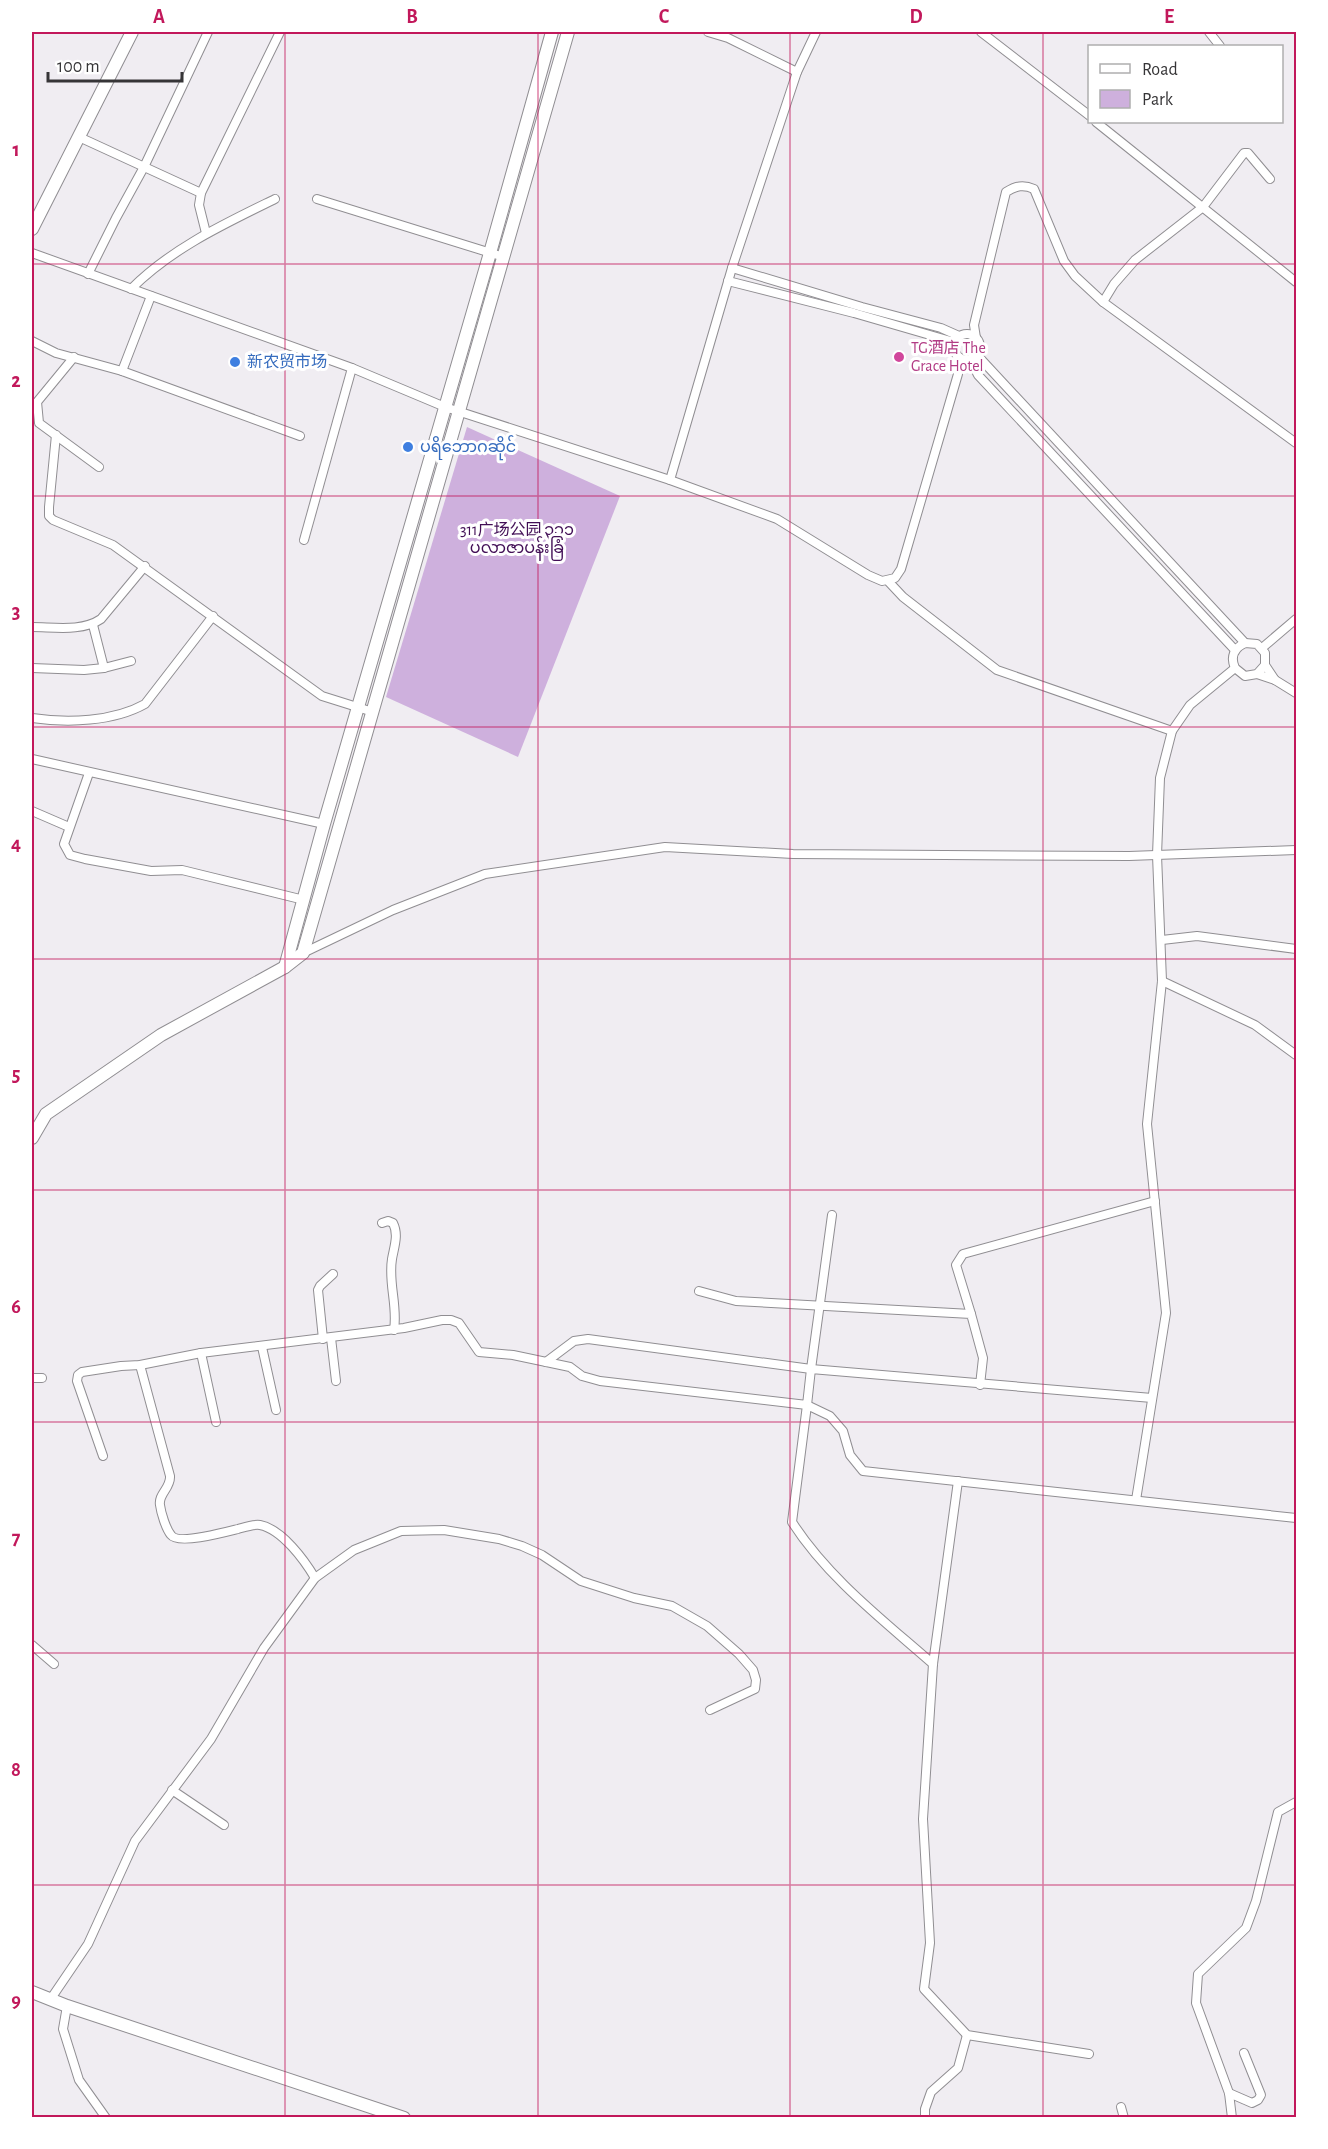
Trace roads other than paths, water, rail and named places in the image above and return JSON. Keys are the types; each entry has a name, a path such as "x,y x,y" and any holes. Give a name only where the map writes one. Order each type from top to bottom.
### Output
{"main road":[{"path":"32,230 132,32"},
{"path":"285,967 357,708 552,32"},
{"path":"32,1138 35,1126 46,1114 161,1035 285,967 303,953 568,32"},
{"path":"532,102 546,108"},
{"path":"512,174 526,180"},
{"path":"467,330 480,334"},
{"path":"409,529 424,533"},
{"path":"383,618 398,623"},
{"path":"32,1992 67,2006 404,2118"}],"street":[{"path":"88,274 144,167 208,32"},
{"path":"206,233 199,205 201,193 280,32"},
{"path":"708,32 728,38 797,72"},
{"path":"670,480 732,268 797,72 816,32"},
{"path":"981,32 1088,115"},
{"path":"1209,32 1219,45"},
{"path":"1097,123 1296,282"},
{"path":"79,137 201,193"},
{"path":"1103,302 1114,284 1135,260 1203,207 1244,153 1248,153 1270,179"},
{"path":"958,374 980,348 974,325 1006,192 1024,185 1035,189 1064,261 1075,276 1103,302 1296,443"},
{"path":"131,289 149,270 206,233 275,199"},
{"path":"317,199 504,257"},
{"path":"32,253 352,368 445,406 670,480 777,519 877,580 888,581 895,578 901,569 958,374 957,356 954,350 960,337 974,325"},
{"path":"732,268 941,328 960,337"},
{"path":"728,281 852,313 960,337 976,338"},
{"path":"122,371 152,296"},
{"path":"32,341 56,353 122,371 300,436"},
{"path":"957,356 972,358 1027,410 1245,643"},
{"path":"74,357 37,402 39,423 99,467"},
{"path":"972,358 978,375 1235,650"},
{"path":"304,540 352,368"},
{"path":"1019,418 1027,410"},
{"path":"56,435 49,516 52,520 113,545 322,696 372,712"},
{"path":"1092,497 1101,489"},
{"path":"32,627 93,625 101,619 145,566"},
{"path":"1167,577 1176,569"},
{"path":"888,581 903,597 997,670 1172,730"},
{"path":"32,718 65,722 131,712 145,704 213,616"},
{"path":"1262,648 1296,619"},
{"path":"93,625 104,668"},
{"path":"1275,680 1265,665 1265,653 1257,644 1245,643 1235,650 1233,656 1235,668 1245,676 1257,674 1275,680 1296,693"},
{"path":"32,668 84,670 104,668 131,660"},
{"path":"1257,674 1265,665"},
{"path":"1136,1500 1166,1313 1147,1124 1162,981 1157,855 1160,778 1172,730 1190,705 1235,668"},
{"path":"32,759 324,824"},
{"path":"90,773 64,844 70,855 85,860 151,871 182,870 304,900"},
{"path":"32,812 69,827"},
{"path":"303,953 393,910 485,874 665,847 792,854 1157,855 1296,850"},
{"path":"1162,940 1197,936 1296,950"},
{"path":"1162,981 1255,1025 1296,1055"},
{"path":"980,1385 983,1358 956,1265 963,1254 1155,1201"},
{"path":"832,1215 792,1522 808,1546 858,1598 933,1664"},
{"path":"382,1222 393,1222 395,1227 396,1240 392,1261 396,1316 394,1330"},
{"path":"333,1274 318,1290 336,1381"},
{"path":"699,1291 736,1301 971,1314"},
{"path":"103,1456 77,1381 78,1375 82,1372 140,1365 201,1353 394,1330 452,1320 459,1323 479,1352 513,1355 570,1367 582,1376 600,1381 807,1406 830,1416 843,1431 850,1455 863,1471 1296,1518"},
{"path":"546,1362 574,1341 588,1339 811,1369 1152,1398"},
{"path":"262,1347 276,1410"},
{"path":"201,1353 216,1422"},
{"path":"140,1365 170,1476 170,1483 159,1500 171,1536 177,1540 216,1535 258,1524 270,1528 303,1557 315,1578"},
{"path":"32,1378 42,1378"},
{"path":"958,1481 933,1664 923,1819 930,1943 924,1989 967,2035 1089,2054"},
{"path":"50,2000 88,1944 135,1841 211,1739 264,1648 315,1578 354,1550 401,1531 444,1530 500,1539 542,1555 581,1581 634,1598 672,1606 715,1632 753,1670 756,1680 755,1689 710,1710"},
{"path":"32,1645 54,1664"},
{"path":"172,1790 224,1826"},
{"path":"1232,2118 1229,2093 1196,2003 1198,1974 1246,1928 1256,1901 1278,1812 1296,1802"},
{"path":"67,2006 63,2029 79,2080 106,2118"},
{"path":"925,2118 925,2109 931,2092 958,2068 967,2035"},
{"path":"1229,2093 1252,2103 1261,2095 1244,2053"},
{"path":"1121,2107 1124,2118"}],"place":[{"name":"TG酒店 The Grace Hotel","path":"899,357"},
{"name":"新农贸市场","path":"235,362"},
{"name":"ပရိဘောဂဆိုင်","path":"408,447"}],"park label":[{"name":"311广场公园 ၃၁၁ ပလာဇာပန်းခြံ","path":"517,539"}]}
